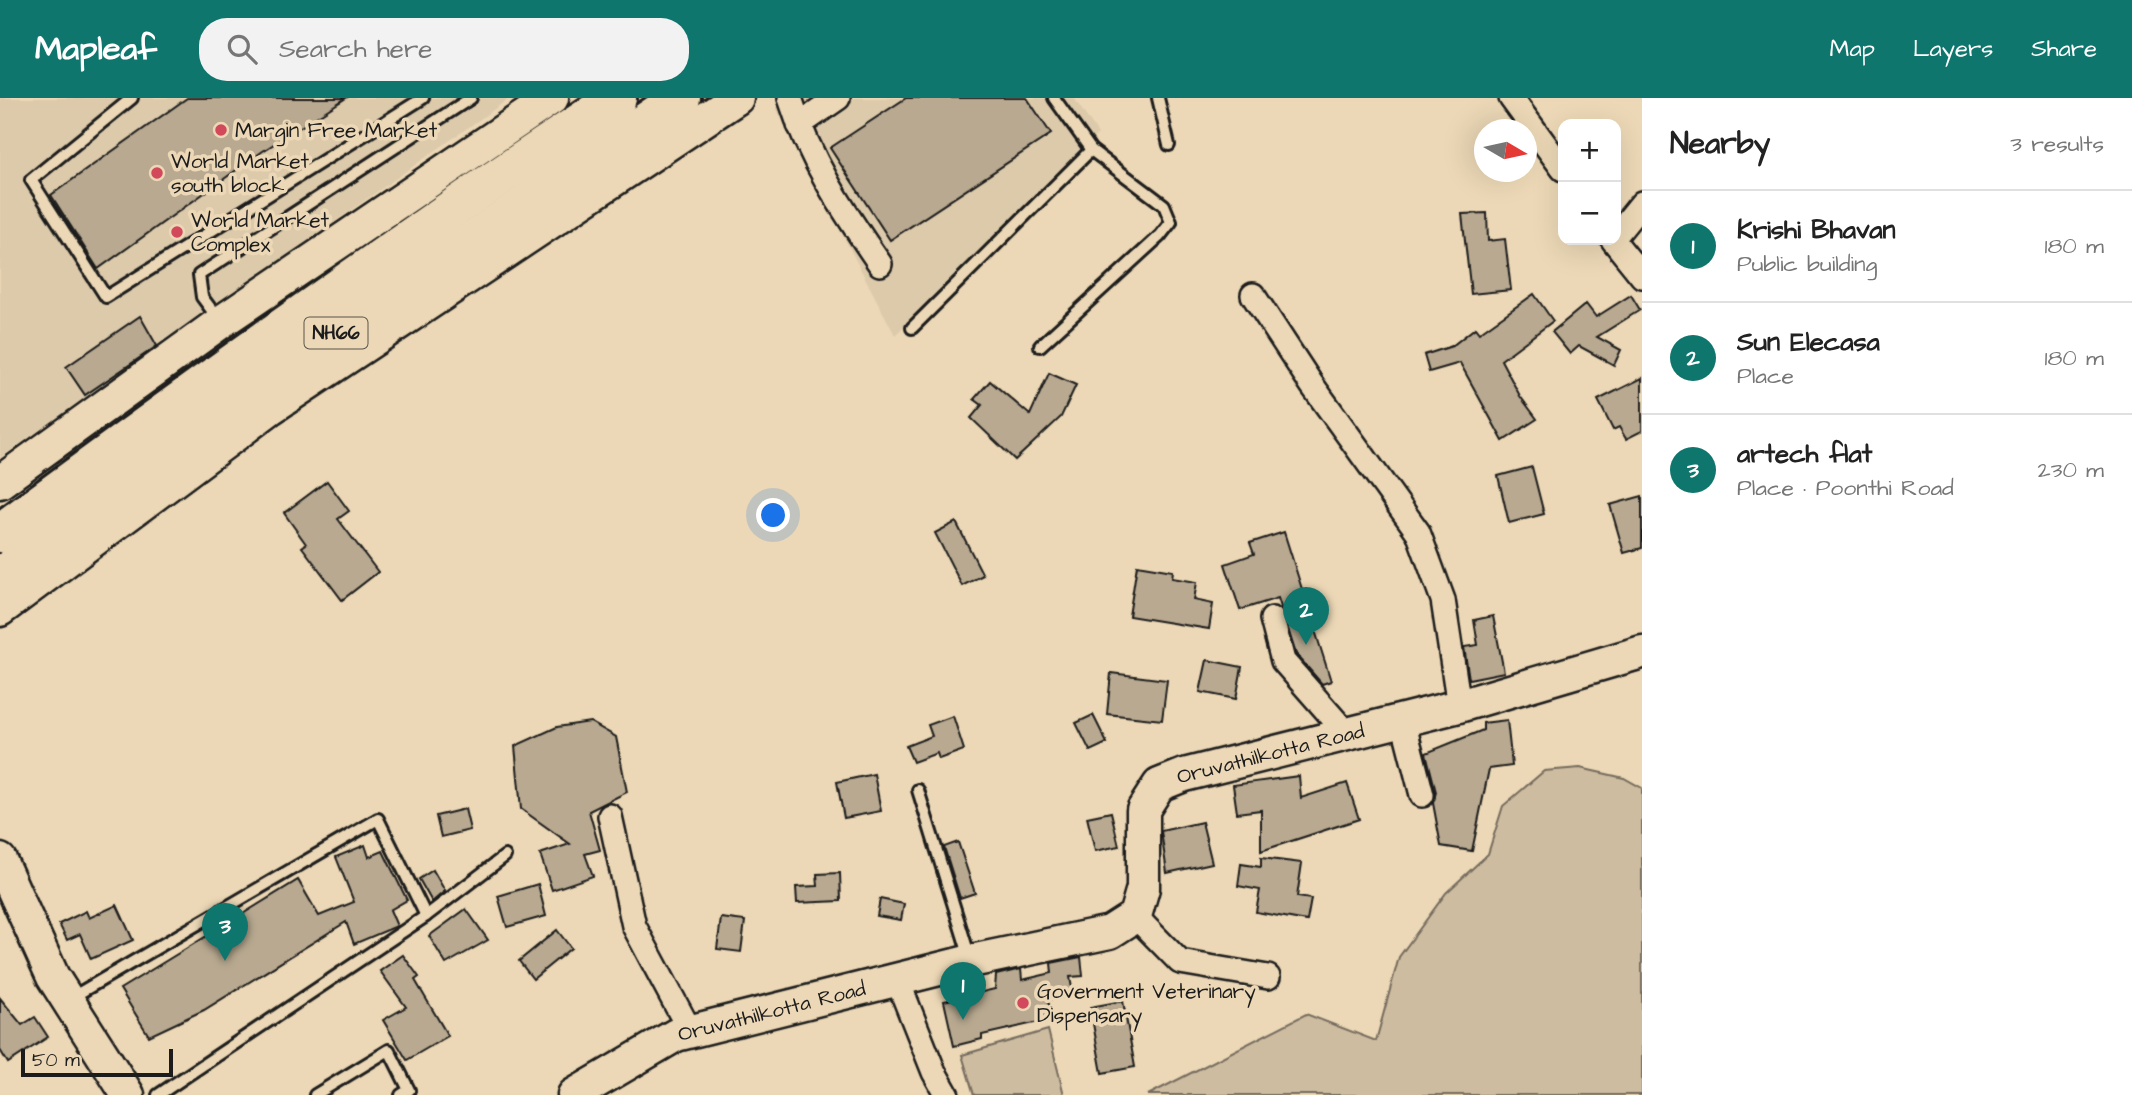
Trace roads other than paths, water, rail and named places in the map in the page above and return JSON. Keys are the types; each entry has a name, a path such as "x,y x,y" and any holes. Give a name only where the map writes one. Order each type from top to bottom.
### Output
{"highway":[{"name":"NH66","path":"0,533 235,360 453,206 618,98"},
{"name":"NH66","path":"0,577 265,382 681,98"}],"street":[{"path":"0,482 221,322 552,98"},
{"path":"0,610 271,408 737,98"},
{"path":"790,98 799,125 839,204 880,264"},
{"path":"799,125 838,98"},
{"path":"1511,98 1558,162"},
{"path":"1621,229 1642,203"},
{"path":"1617,245 1642,276"},
{"path":"1253,295 1312,385 1418,533 1443,600 1459,706"},
{"path":"1272,619 1283,661 1348,735"},
{"name":"Oruvathilkotta Road","path":"574,1095 676,1035 971,961 1110,932 1135,916 1143,888 1143,810 1159,785 1184,775 1459,706 1642,652"},
{"path":"1403,721 1422,795"},
{"path":"610,816 634,926 690,1031"},
{"path":"0,860 67,1000 126,1094"},
{"path":"1135,916 1180,962 1268,977"},
{"path":"897,979 934,1072 947,1095"}],"lane":[{"path":"132,98 31,180 106,297 423,98"},
{"path":"221,322 202,297 199,275 471,98"},
{"path":"1040,346 1160,236 1171,222 1164,205 1091,150 1054,98"},
{"path":"1158,98 1169,145"},
{"path":"912,328 1091,150"},
{"path":"918,790 971,961"},
{"path":"67,1000 378,819 426,916"},
{"path":"158,1095 426,916 505,856"},
{"path":"315,1095 388,1051 409,1090 401,1095"}],"place":[{"name":"Margin Free Market","path":"221,130"},
{"name":"World Market south block","path":"157,173"},
{"name":"World Market Complex","path":"177,232"},
{"name":"Sun Elecasa","path":"1306,645"},
{"name":"artech flat","path":"225,961"},
{"name":"Goverment Veterinary Dispensary","path":"1023,1003"},
{"name":"Krishi Bhavan","path":"963,1020"}]}
